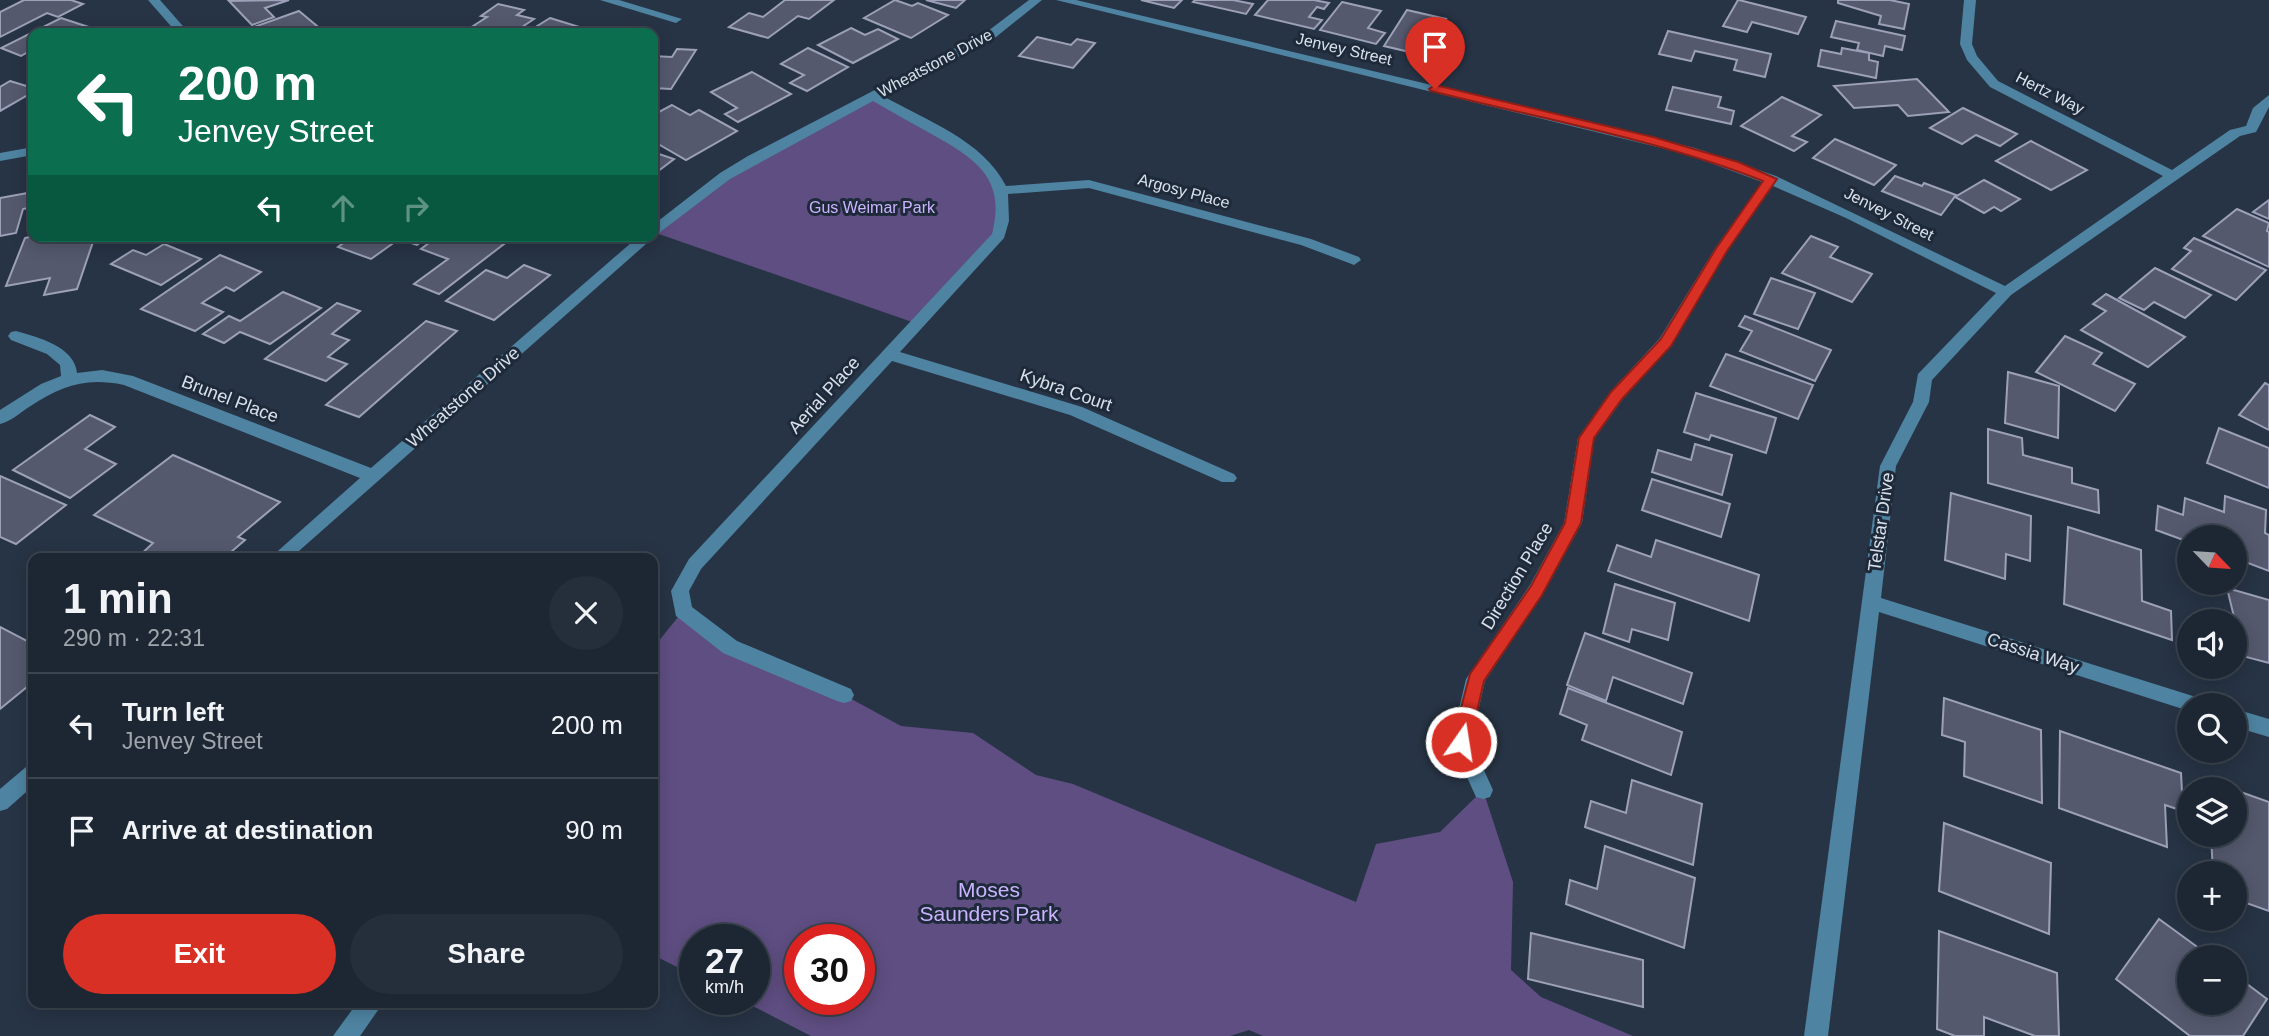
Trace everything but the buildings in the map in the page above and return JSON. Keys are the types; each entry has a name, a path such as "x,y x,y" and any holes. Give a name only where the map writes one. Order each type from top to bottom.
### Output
{"street":[{"path":"153,0 178,28"},
{"path":"606,0 676,19"},
{"name":"Wheatstone Drive","path":"658,228 753,159 992,34 1036,0"},
{"name":"Jenvey Street","path":"1062,0 1649,140 1733,165 1829,203 2006,292"},
{"name":"Hertz Way","path":"1970,0 1966,44 1971,57 1994,84 2173,176"},
{"path":"873,96 969,150 995,176 1000,190"},
{"name":"Telstar Drive","path":"1816,1036 1888,466 1922,402 1924,378 2006,292 2235,133 2251,129 2258,111 2269,99"},
{"path":"0,157 28,152"},
{"name":"Direction Place","path":"1483,790 1461,742 1476,679 1536,590 1573,523 1586,438 1617,395 1666,342 1721,250 1771,179"},
{"name":"Argosy Place","path":"1000,190 1089,184 1306,242 1354,260"},
{"name":"Aerial Place","path":"844,695 730,647 683,611 680,591 695,564 999,235 1005,204 1000,190"},
{"name":"Wheatstone Drive","path":"285,553 640,242"},
{"path":"16,336 52,350 68,363 69,379"},
{"name":"Kybra Court","path":"887,354 1076,411 1228,478"},
{"name":"Brunel Place","path":"0,418 47,388 69,379 102,375 127,380 373,476"},
{"name":"Cassia Way","path":"1870,602 2177,699"},
{"path":"2247,722 2269,728"},
{"path":"0,802 28,777"},
{"path":"345,1036 367,1008"}],"green space":[{"name":"Gus Weimar Park","path":"873,96 969,150 995,176 999,235 915,323 658,234 658,228 725,176"},
{"name":"Moses Saunders Park","path":"683,611 730,647 844,695 901,726 973,733 1036,775 1073,784 1356,902 1376,844 1440,832 1483,790 1513,882 1511,970 1541,997 1633,1036 1263,1036 1249,1030 1230,1036 811,1036 770,1015 770,924 679,924 679,968 658,958 658,642"}],"route":[{"path":"1435,89 1649,140 1771,179 1721,250 1666,342 1617,395 1586,438 1573,523 1536,590 1476,679 1461,742"}]}
